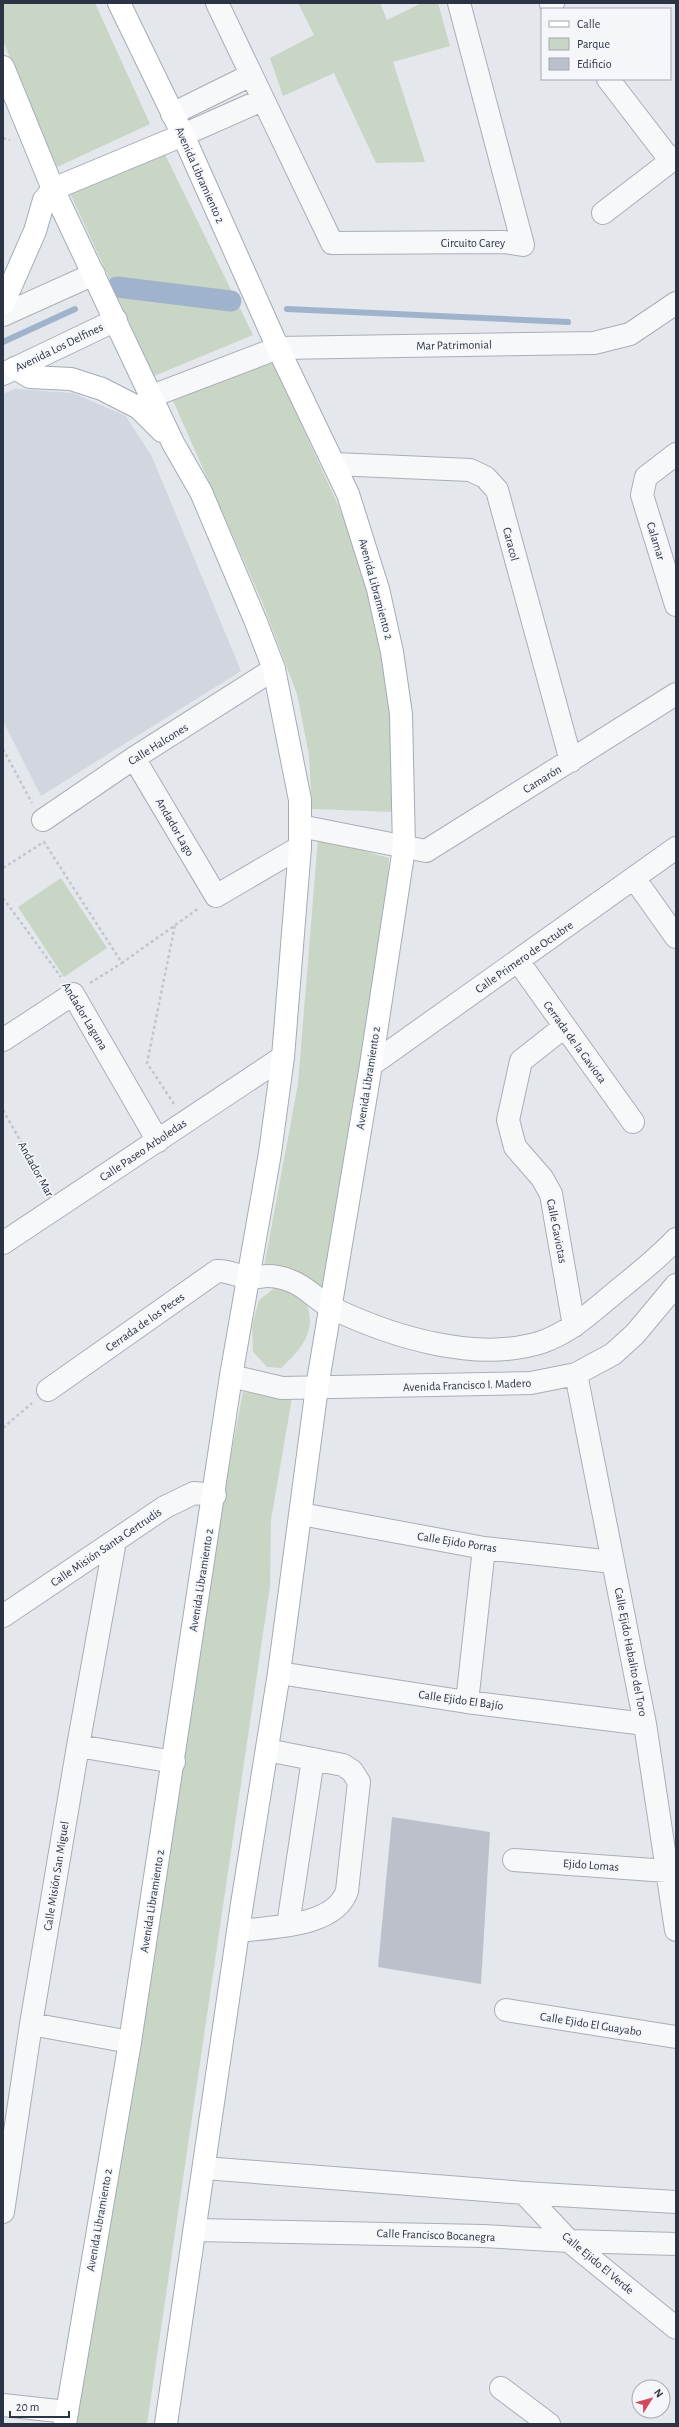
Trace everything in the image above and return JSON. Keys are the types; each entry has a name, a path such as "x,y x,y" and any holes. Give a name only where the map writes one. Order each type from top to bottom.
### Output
{"main road":[{"name":"Avenida Libramiento 2","path":"119,3 183,135 278,348 335,464 359,526 392,652 401,714 404,848 371,1065 317,1387 268,1750 239,1931 196,2230 166,2424"},
{"name":"Avenida Libramiento 2","path":"3,67 53,189 173,443 201,492 274,669 300,800 300,837 283,1058 270,1153 231,1376 215,1495 130,2042 66,2418"},
{"path":"3,304 32,237 44,200 53,189 183,135"},
{"path":"9,371 30,377 71,379 102,389 139,408 173,443"}],"street":[{"path":"183,135 262,100 217,3"},
{"name":"Circuito Carey","path":"262,100 332,244 504,242 523,245 459,3"},
{"path":"172,114 251,75"},
{"path":"603,213 673,159 609,80"},
{"path":"3,314 94,274"},
{"name":"Mar Patrimonial","path":"278,348 594,343 630,334 676,303"},
{"name":"Avenida Los Delfines","path":"9,371 116,320"},
{"path":"152,396 278,348"},
{"name":"Calamar","path":"676,454 646,477 642,495 676,605"},
{"name":"Caracol","path":"335,464 470,470 485,477 496,490 570,761"},
{"name":"Calle Halcones","path":"43,820 134,758 274,669"},
{"name":"Camarón","path":"404,848 426,851 676,694"},
{"name":"Andador Lago","path":"134,758 216,896"},
{"path":"216,896 300,837 404,848"},
{"name":"Calle Primero de Octubre","path":"371,1065 676,848"},
{"path":"634,878 676,937"},
{"name":"Cerrada de la Gaviota","path":"518,961 633,1122"},
{"path":"3,1040 73,994"},
{"name":"Andador Laguna","path":"73,994 158,1141"},
{"name":"Calle Gaviotas","path":"564,1027 520,1062 508,1120 514,1147 542,1178 551,1194 574,1326"},
{"name":"Calle Paseo Arboledas","path":"3,1243 283,1058"},
{"path":"247,1278 269,1276 292,1281 310,1291 331,1308 371,1326 408,1337 444,1345 491,1349 523,1347 543,1341 574,1326 667,1259 676,1239"},
{"name":"Cerrada de los Peces","path":"48,1390 217,1271 225,1270 247,1278"},
{"name":"Avenida Francisco I. Madero","path":"317,1387 495,1386 531,1384 576,1374 613,1354 635,1334 676,1285"},
{"name":"Calle Ejido Habalito del Toro","path":"576,1374 645,1724 676,1930"},
{"path":"231,1376 282,1388 317,1387"},
{"name":"Calle Misión Santa Gertrudis","path":"3,1616 165,1507 194,1492 215,1495"},
{"name":"Calle Ejido Porras","path":"301,1514 484,1548 613,1562"},
{"name":"Calle Misión San Miguel","path":"3,2212 31,2024 78,1746 116,1541"},
{"path":"467,1702 484,1548"},
{"name":"Calle Ejido El Bajío","path":"279,1673 467,1702 645,1724"},
{"path":"78,1746 174,1762"},
{"path":"239,1931 288,1925 327,1915 340,1904 347,1891 359,1782 352,1771 343,1765 268,1750"},
{"path":"288,1925 313,1759"},
{"name":"Ejido Lomas","path":"514,1860 667,1871"},
{"name":"Calle Ejido El Guayabo","path":"506,2010 676,2037"},
{"path":"31,2024 130,2042"},
{"path":"204,2168 524,2194 676,2202"},
{"name":"Calle Ejido El Verde","path":"524,2194 569,2241 676,2328"},
{"name":"Calle Francisco Bocanegra","path":"196,2230 483,2236 569,2241 676,2244"},
{"path":"501,2388 549,2424"},
{"path":"3,2405 66,2418"}],"path":[{"path":"3,749 43,820"},
{"path":"3,868 44,842 122,963"},
{"path":"73,994 122,963 216,896"},
{"name":"Andador Laguna","path":"3,898 73,994"},
{"path":"175,925 147,1064 186,1122"},
{"name":"Andador Mar","path":"3,1110 57,1207"},
{"path":"3,1428 48,1390"}],"shaded area":[{"path":"14,389 73,393 126,416 152,457 241,671 41,796 3,721 3,394"}],"green space":[{"path":"3,3 95,3 150,124 57,167 3,41"},
{"path":"298,3 380,3 387,20 422,3 438,3 450,46 393,62 425,162 376,163 334,73 283,96 270,58 314,35"},
{"path":"161,146 253,335 154,376 69,191"},
{"path":"269,354 355,542 386,658 395,812 312,809 309,755 297,694 263,604 170,394"},
{"path":"318,838 389,858 383,981 321,1293 264,1267 298,1084"},
{"path":"61,878 107,948 64,977 18,907"},
{"path":"276,1287 302,1294 310,1316 310,1326 303,1343 290,1360 281,1368 267,1367 253,1352 252,1326 259,1300"},
{"path":"243,1392 292,1398 271,1520 270,1586 147,2424 72,2424 215,1537"}],"building":[{"path":"392,1817 490,1832 481,1984 378,1967"}],"waterway":[{"path":"117,287 231,301"},
{"path":"3,342 75,309"},
{"path":"287,309 568,322"}]}
